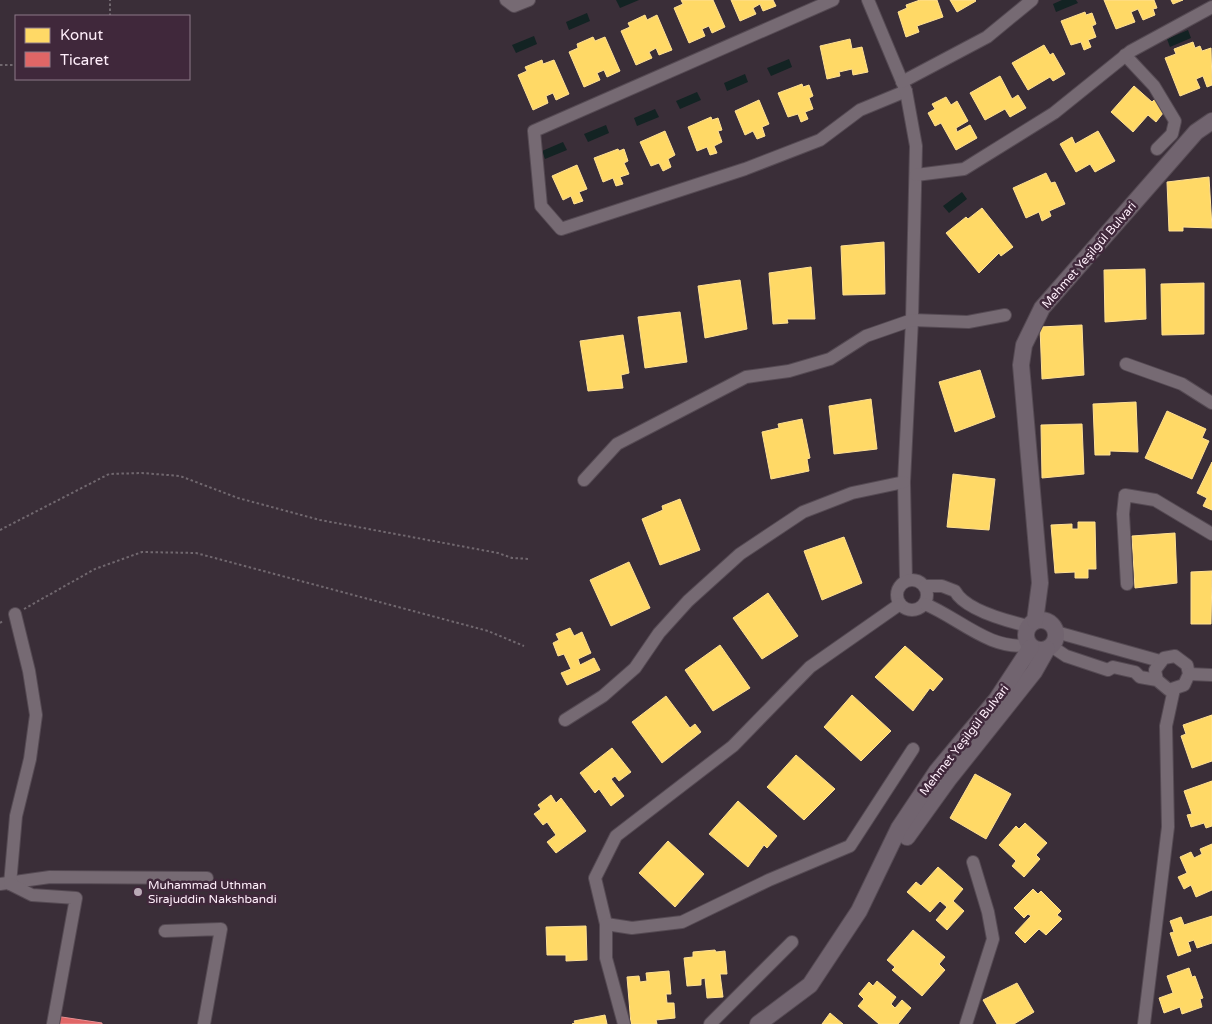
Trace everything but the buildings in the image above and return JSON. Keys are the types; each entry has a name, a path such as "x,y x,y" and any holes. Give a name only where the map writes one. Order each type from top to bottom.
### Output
{"main road":[{"name":"Mehmet Yeşilgül Bulvari","path":"1044,640 1025,636 1040,594 1021,365 1024,345 1042,308 1196,132 1212,121"},
{"name":"Mehmet Yeşilgül Bulvari","path":"776,1024 818,992 868,916 908,833 1034,672 1044,640 1045,600 1040,594"},
{"path":"1031,623 1042,619 1044,640"},
{"name":"Mehmet Yeşilgül Bulvari","path":"758,1024 810,984 859,911 899,828 937,771 1044,640"}],"street":[{"path":"506,0 514,6 529,0"},
{"path":"833,0 534,131 541,206 561,229 745,169 820,140 860,110 904,87 987,37 1032,0"},
{"path":"868,0 904,87 916,146 912,320 904,482 906,580"},
{"path":"916,175 964,170 1054,113 1125,56 1212,7"},
{"path":"1125,56 1154,86 1175,120 1172,134 1157,149"},
{"path":"584,480 617,444 746,377 789,371 830,360 866,336 912,320 968,322 1005,315"},
{"path":"1126,364 1182,384 1212,403"},
{"path":"565,720 604,696 635,668 659,633 688,601 740,554 803,512 852,493 904,482"},
{"path":"1127,584 1123,514 1125,495 1155,500 1212,534"},
{"path":"925,586 928,594 924,604 914,610 908,610 900,604 896,594 898,588 906,580 916,580 925,586 942,586 955,591 957,596 981,612 987,612 1000,618 1031,623"},
{"path":"624,1024 606,958 606,924 596,878 616,836 734,746 810,667 900,604"},
{"path":"924,604 945,613 992,641 1012,646 1044,640 1160,661"},
{"path":"5,884 16,816 30,759 36,715 29,671 15,614"},
{"path":"1044,640 1066,656 1108,670 1112,674 1133,680 1140,677 1157,680"},
{"path":"1169,656 1180,658 1187,665 1189,674 1184,685 1174,690 1164,688 1157,680 1155,670 1160,661 1169,656"},
{"path":"1189,674 1212,675"},
{"path":"1144,1024 1168,827 1166,726 1174,690"},
{"path":"606,924 632,928 682,922 769,880 850,846 913,749"},
{"path":"966,1024 993,939 988,912 973,862"},
{"path":"5,884 50,877 208,878"},
{"path":"5,884 32,895 76,898 53,1024"},
{"path":"165,931 221,929 204,1024"},
{"path":"710,1024 792,942"}],"path":[{"path":"110,0 110,15"},
{"path":"0,65 15,65"},
{"path":"0,530 109,474 142,473 180,476 238,498 320,520 512,558 530,559"},
{"path":"0,623 95,569 142,552 196,553 488,631 524,646"}],"shaded area":[{"path":"616,0 639,0 620,8"},
{"path":"1062,0 1076,0 1078,3 1056,12 1053,4"},
{"path":"587,13 590,21 569,30 566,22"},
{"path":"1188,30 1191,38 1170,47 1167,39"},
{"path":"534,36 537,44 516,53 512,45"},
{"path":"789,59 792,67 771,76 767,68"},
{"path":"745,74 748,82 727,91 724,83"},
{"path":"697,92 701,100 680,109 676,101"},
{"path":"655,109 659,117 637,126 634,118"},
{"path":"606,125 609,133 588,142 584,134"},
{"path":"563,142 567,150 545,159 542,151"},
{"path":"962,192 967,199 949,213 943,206"}],"place":[{"name":"Muhammad Uthman Sirajuddin Nakshbandi","path":"138,892"}]}
